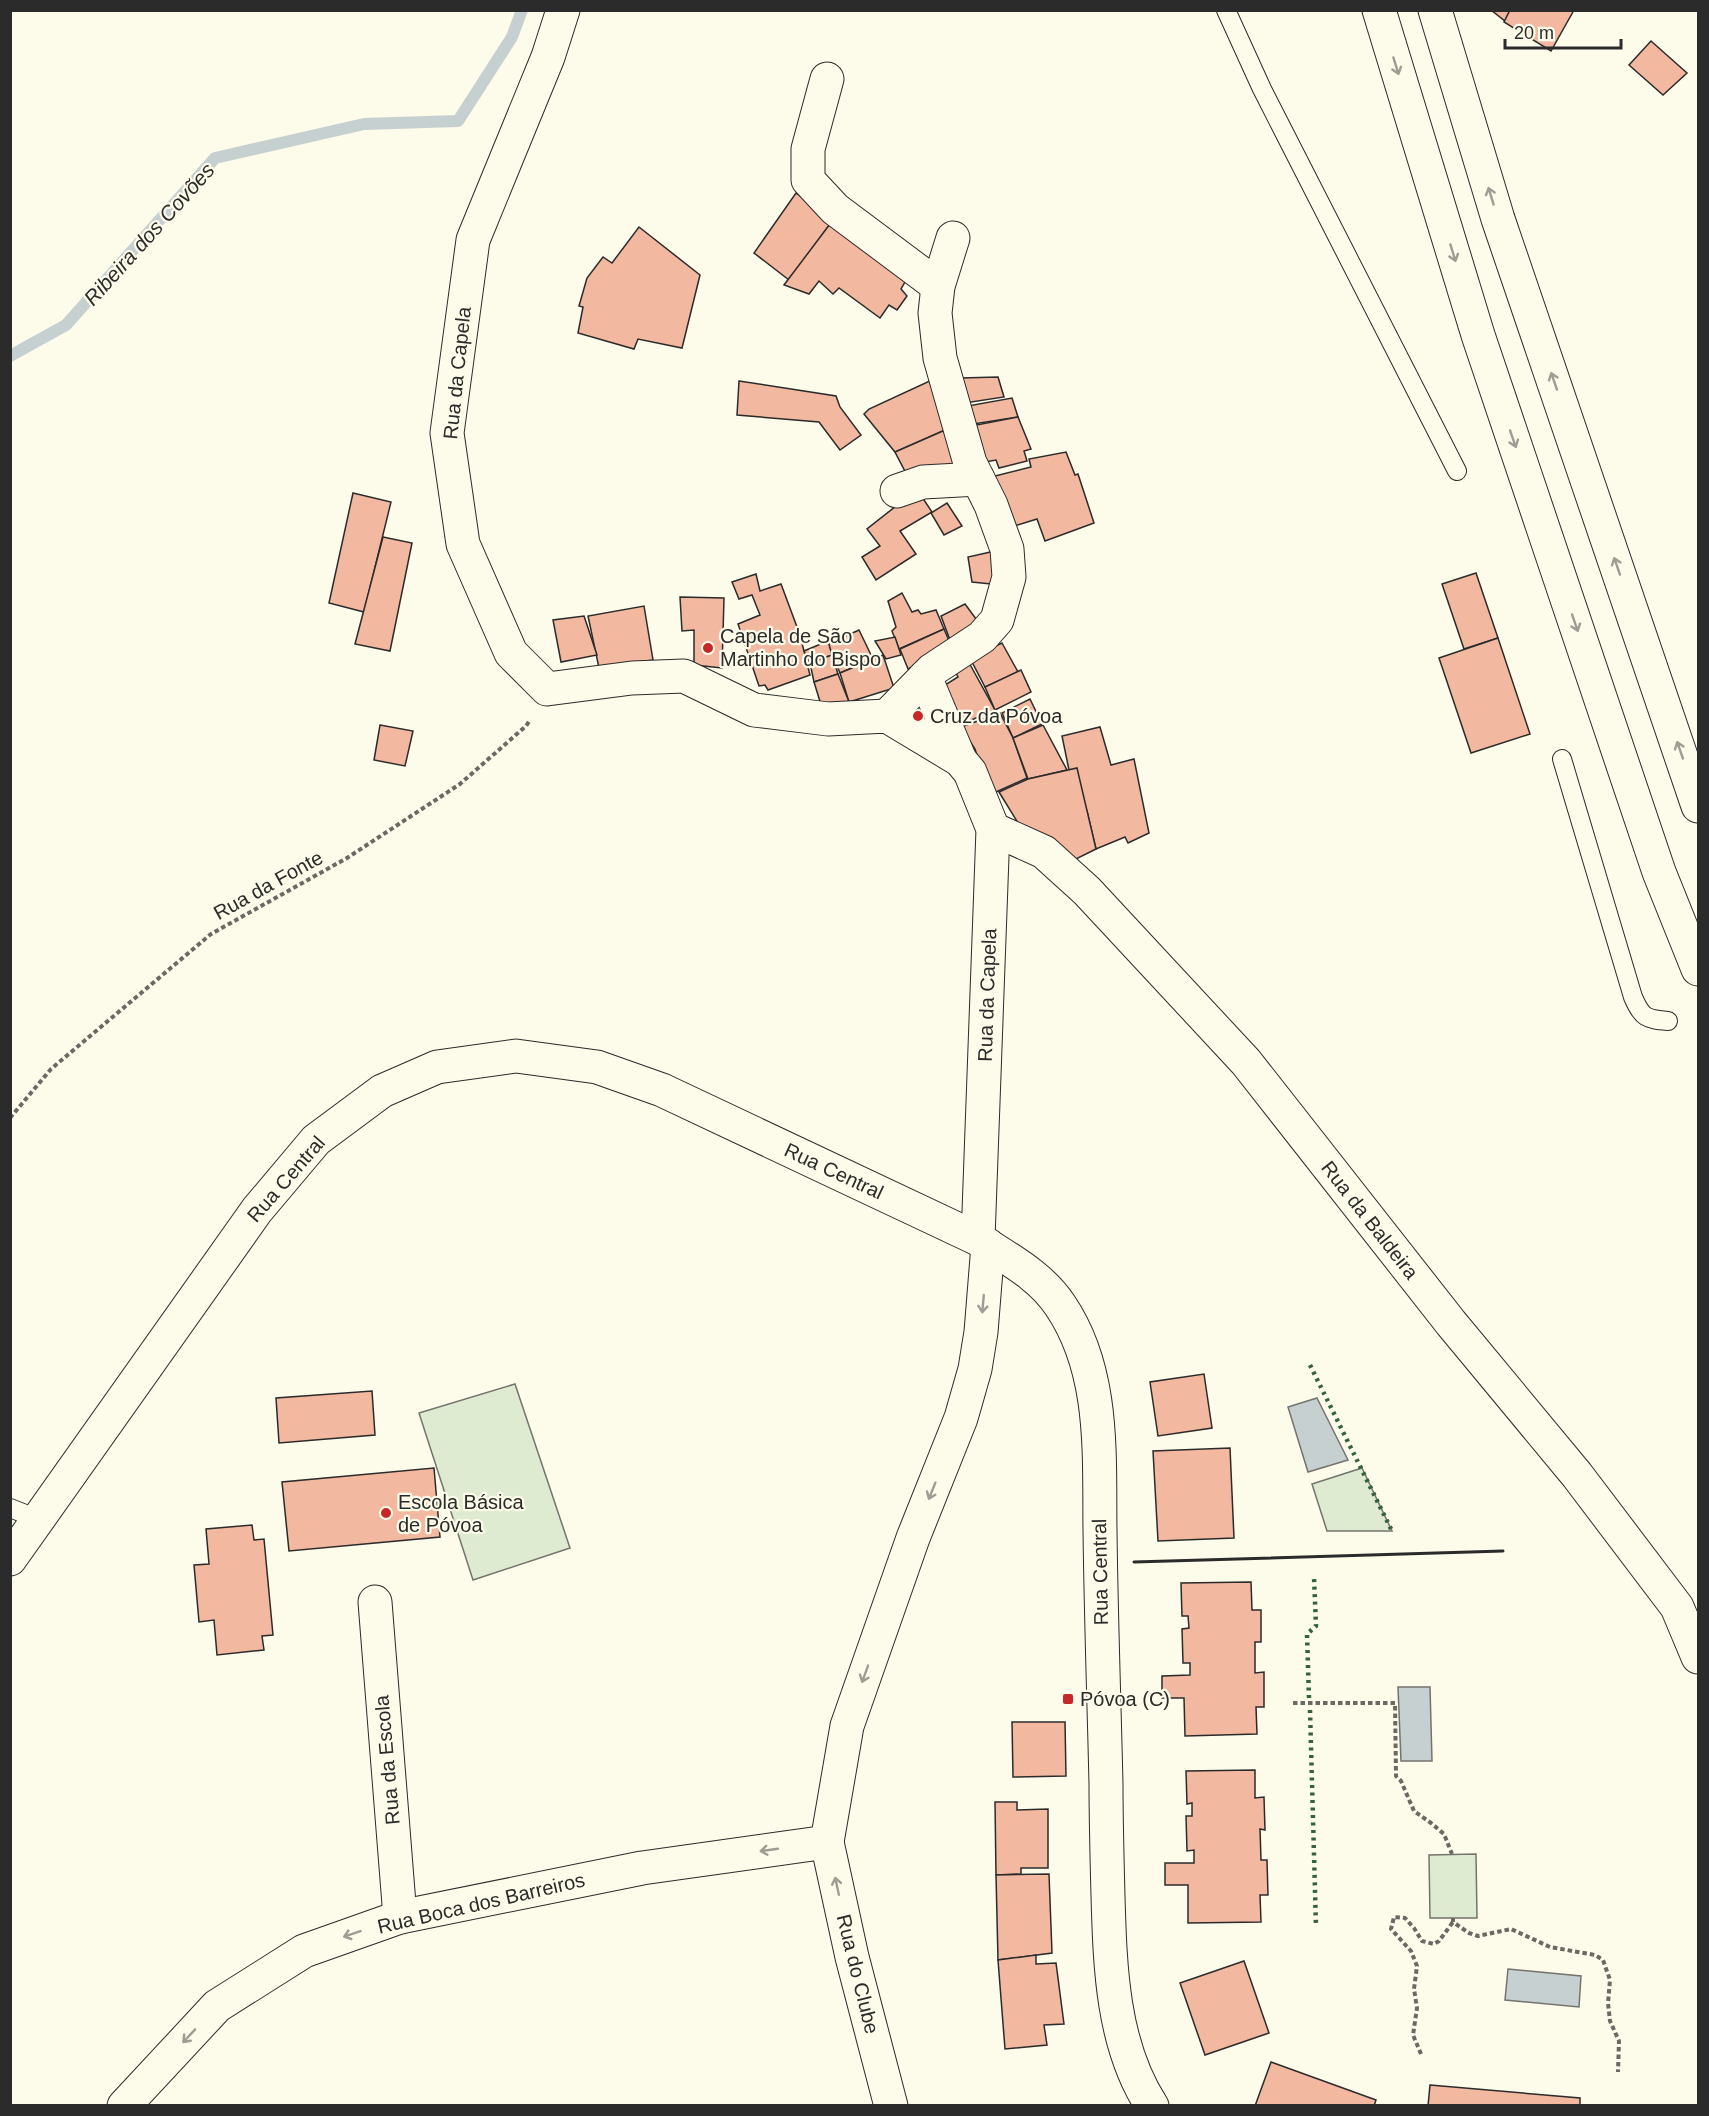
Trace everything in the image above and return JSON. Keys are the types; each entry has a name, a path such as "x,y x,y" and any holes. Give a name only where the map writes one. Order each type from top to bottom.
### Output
{"main road":[{"name":"Rua da Capela","path":"547,689 512,653 463,544 447,433 473,240 548,57 563,10"},
{"path":"1379,10 1478,335 1659,872 1698,969"},
{"path":"1435,10 1498,219 1698,806"},
{"path":"827,80 808,149 808,180 835,209 938,286"},
{"path":"547,689 632,678 684,676 753,710 828,719 887,716 925,677 982,637 998,620 1009,577 1007,549 991,505 970,463 940,358 935,312 938,286 952,238"},
{"path":"897,491 923,482 978,479"},
{"name":"Rua da Capela","path":"827,1842 847,1726 914,1538 961,1418 975,1369 981,1332 993,829 970,772 960,760 925,677"},
{"name":"Rua da Capela","path":"887,716 960,760"},
{"name":"Rua da Baldeira","path":"993,829 1044,852 1087,891 1246,1062 1451,1323 1584,1485 1677,1607 1698,1658"},
{"name":"Rua Central","path":"10,1559 24,1513 257,1210 316,1140 382,1091 437,1067 516,1056 597,1067 662,1090 983,1242 1028,1270 1060,1304 1082,1344 1092,1385 1099,1430 1101,1618 1110,1965 1123,2038 1143,2091 1152,2106"},
{"name":"Rua da Escola","path":"375,1602 400,1917"},
{"name":"Rua Boca dos Barreiros","path":"124,2106 217,2006 304,1950 400,1917 642,1868 827,1842"},
{"name":"Rua do Clube","path":"827,1842 852,1957 891,2106"}],"lane":[{"path":"1226,10 1268,100 1457,471"},
{"path":"1562,759 1633,997 1640,1012 1650,1020 1668,1021"}],"path":[{"name":"Rua da Fonte","path":"10,1118 51,1069 211,934 347,858 460,784 526,726 547,689"},
{"path":"1293,1703 1395,1703 1396,1776 1401,1781 1414,1811 1444,1834 1452,1854"},
{"path":"1421,2054 1413,2035 1417,2008 1414,1989 1417,1966 1415,1957 1391,1929 1394,1917 1405,1918 1422,1941 1434,1944 1439,1941 1453,1920 1469,1934 1478,1936 1511,1929 1518,1930 1550,1947 1595,1955 1603,1960 1610,1980 1608,2003 1610,2021 1619,2041 1618,2072"}],"green space":[{"path":"515,1384 570,1548 473,1580 419,1413"},
{"path":"1362,1468 1392,1531 1327,1531 1312,1484"},
{"path":"1476,1854 1477,1918 1430,1918 1429,1855"}],"shaded area":[{"path":"1317,1398 1348,1460 1308,1472 1288,1407"},
{"path":"1398,1687 1430,1687 1432,1761 1401,1761"},
{"path":"1508,1969 1581,1976 1579,2007 1505,2000"}],"building":[{"path":"1491,10 1510,10 1505,21"},
{"path":"1510,10 1574,10 1551,51 1504,22"},
{"path":"1651,41 1687,73 1663,95 1629,65"},
{"path":"796,193 833,220 789,280 754,253"},
{"path":"833,220 909,275 901,289 907,296 897,310 889,305 880,318 839,288 833,294 819,281 809,294 784,285"},
{"path":"639,227 700,275 682,348 638,339 634,349 578,333 583,307 579,306 587,278 603,257 612,263"},
{"path":"998,377 1004,397 965,403 961,378"},
{"path":"934,379 954,426 895,452 864,414 869,409"},
{"path":"739,381 836,396 840,407 861,435 840,450 819,422 737,415"},
{"path":"1012,398 1018,417 967,425 962,407"},
{"path":"1018,417 1031,449 1024,451 1027,461 999,468 996,460 979,463 966,427"},
{"path":"952,427 956,471 908,477 895,452"},
{"path":"1066,452 1075,475 1078,474 1094,523 1045,541 1037,519 1011,527 987,478 1031,467 1029,459"},
{"path":"918,491 932,512 900,531 916,554 876,580 862,557 880,546 867,529"},
{"path":"353,493 391,502 364,612 329,603"},
{"path":"947,503 962,526 944,535 931,513"},
{"path":"383,537 412,543 390,651 355,644"},
{"path":"995,551 995,569 991,584 972,582 968,557"},
{"path":"1476,573 1498,638 1464,649 1442,584"},
{"path":"756,574 760,591 781,584 800,635 810,675 768,690 765,685 759,686 738,624 760,615 752,595 739,599 732,582"},
{"path":"902,593 912,612 918,610 921,614 936,610 944,629 899,649 892,631 896,627 888,601"},
{"name":"Capela de São Martinho do Bispo","path":"680,597 724,598 722,668 694,665 694,630 682,631"},
{"path":"965,604 982,627 953,648 941,616"},
{"path":"644,606 653,660 599,668 588,616"},
{"path":"584,616 597,655 561,662 553,620"},
{"path":"944,629 952,648 908,669 900,649"},
{"path":"859,630 873,659 840,673 828,644"},
{"path":"895,637 901,655 886,659 875,641"},
{"path":"1498,638 1530,734 1471,753 1439,658"},
{"path":"828,641 832,655 810,663 804,651"},
{"path":"1002,643 1018,672 985,687 970,658"},
{"path":"832,655 838,674 814,682 810,663"},
{"path":"883,655 894,688 849,702 840,673"},
{"path":"967,659 995,710 962,724 945,685 958,677 953,667"},
{"path":"1021,670 1031,692 995,710 985,687"},
{"path":"838,674 849,702 822,708 814,682"},
{"path":"1030,699 1042,724 1013,738 1002,713"},
{"path":"1000,713 1013,738 1027,778 996,792 984,777 975,749 961,727"},
{"path":"380,725 413,731 405,766 374,760"},
{"path":"1043,725 1067,770 1028,779 1013,738"},
{"path":"1100,727 1111,765 1134,759 1149,833 1128,843 1125,837 1096,849 1087,811 1069,770 1062,736"},
{"path":"1077,768 1096,849 1072,861 1023,831 999,792 1028,779"},
{"path":"1204,1374 1212,1428 1158,1436 1150,1382"},
{"path":"372,1391 375,1435 279,1443 276,1398"},
{"path":"1230,1448 1234,1538 1158,1541 1153,1451"},
{"path":"434,1468 440,1537 289,1551 282,1482"},
{"path":"252,1525 254,1540 264,1539 273,1635 262,1636 264,1650 217,1655 214,1620 199,1622 194,1565 209,1564 206,1529"},
{"path":"1251,1582 1252,1610 1261,1610 1261,1642 1255,1642 1255,1673 1264,1672 1264,1707 1256,1707 1257,1734 1185,1736 1184,1698 1162,1698 1162,1676 1190,1675 1190,1663 1183,1663 1182,1629 1189,1628 1188,1616 1182,1616 1181,1583"},
{"path":"1012,1722 1065,1722 1066,1776 1013,1777"},
{"path":"1255,1770 1255,1798 1264,1797 1265,1830 1260,1829 1261,1860 1267,1860 1268,1895 1260,1895 1261,1922 1188,1923 1188,1885 1165,1885 1165,1863 1194,1863 1194,1850 1187,1851 1186,1816 1192,1816 1192,1803 1187,1804 1186,1771"},
{"path":"995,1802 1017,1802 1017,1810 1048,1809 1048,1868 1021,1868 1021,1874 996,1875"},
{"path":"1049,1874 1052,1953 998,1960 996,1875"},
{"path":"1036,1955 1036,1964 1056,1963 1064,2024 1044,2025 1047,2045 1005,2049 998,1960"},
{"path":"1244,1961 1269,2033 1205,2055 1180,1983"},
{"path":"1271,2062 1376,2100 1374,2106 1255,2106"},
{"path":"1430,2085 1580,2098 1580,2106 1428,2106"}],"waterway":[{"name":"Ribeira dos Covões","path":"10,356 66,325 215,158 364,124 458,121 512,37 522,10"}],"hedge":[{"path":"1310,1365 1392,1531"},
{"path":"1309,1698 1307,1634 1316,1626 1314,1577"},
{"path":"1310,1710 1316,1927"}],"wall":[{"path":"1134,1562 1503,1551"}],"place":[{"name":"Capela de São Martinho do Bispo","path":"708,648"},
{"name":"Cruz da Póvoa","path":"918,716"},
{"name":"Escola Básica de Póvoa","path":"386,1513"},
{"name":"Póvoa (C)","path":"1068,1699"}]}
